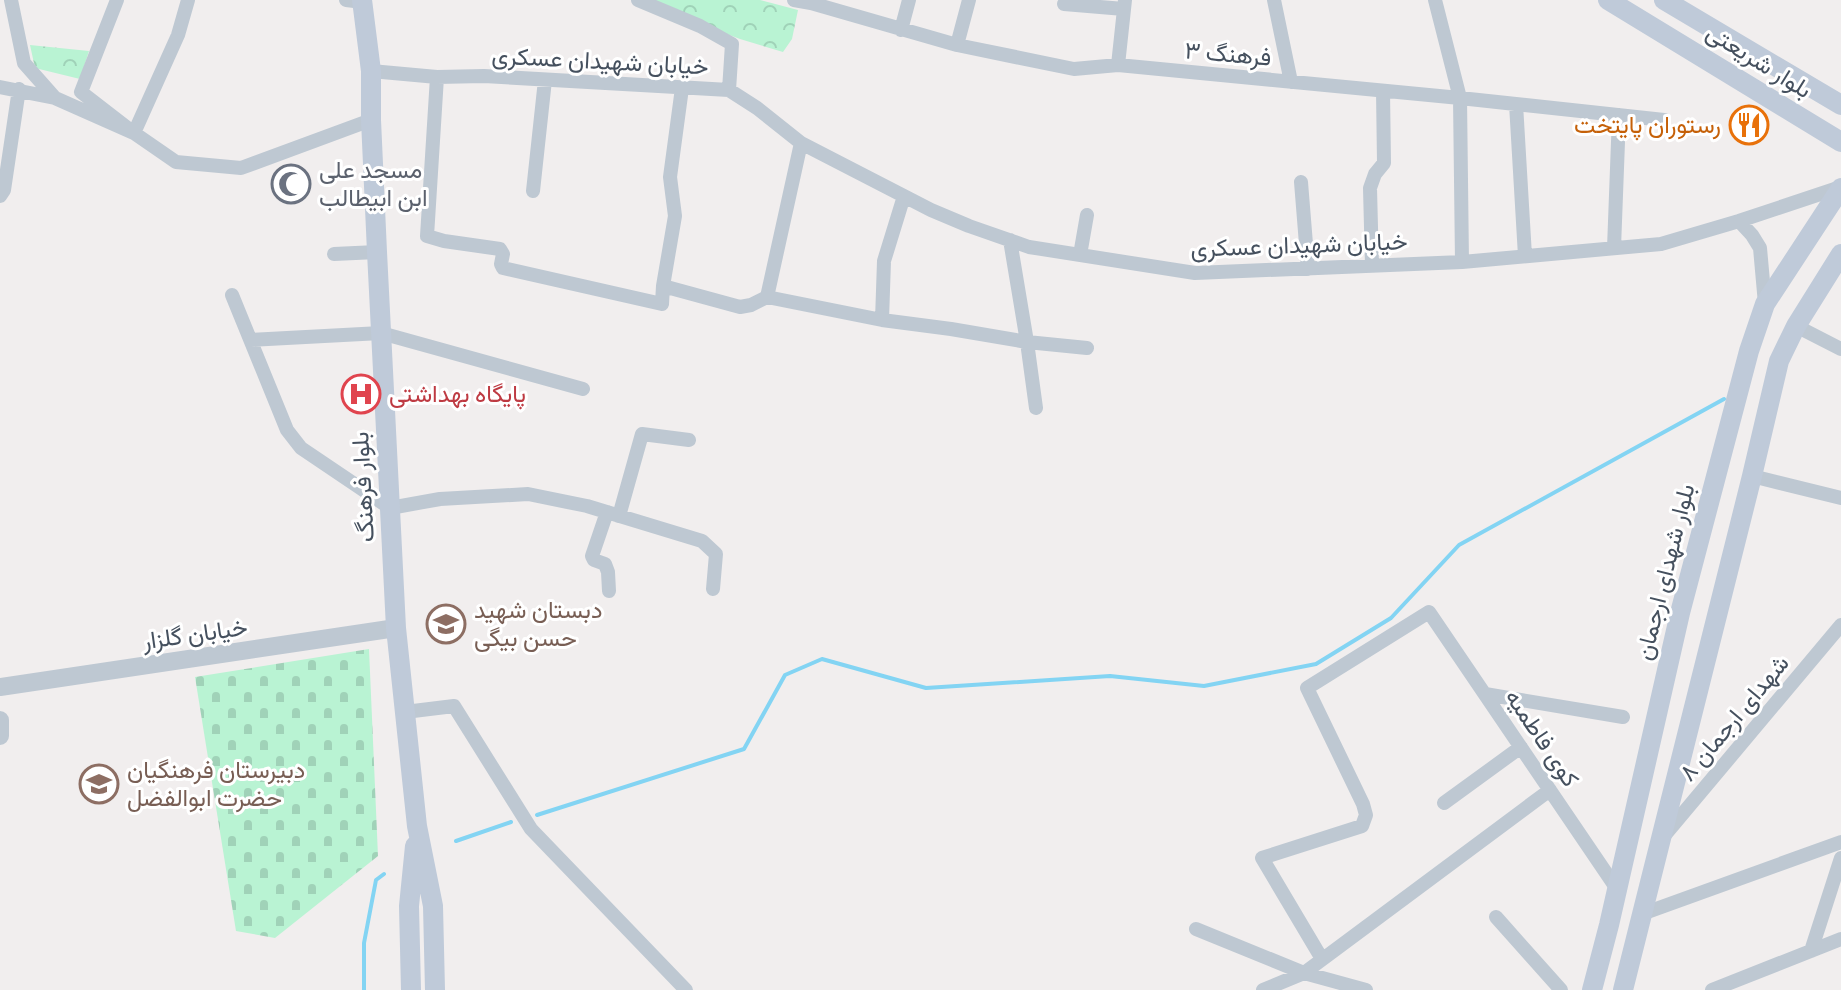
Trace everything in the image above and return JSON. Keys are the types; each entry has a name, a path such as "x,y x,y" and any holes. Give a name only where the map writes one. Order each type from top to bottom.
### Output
{"main road":[{"name":"بلوار شریعتی","path":"1608,0 1841,142"},
{"path":"1647,23 1662,0 1841,105"},
{"name":"بلوار فرهنگ","path":"357,1 371,71 396,628 417,826 433,906 435,990"},
{"name":"بلوار شهدای ارجمان","path":"1592,990 1680,613 1749,351 1765,304 1841,187"},
{"path":"1623,990 1779,361 1796,326 1841,254"},
{"path":"1749,351 1779,361"},
{"name":"بلوار فرهنگ","path":"411,990 409,906 417,826"},
{"path":"1609,925 1640,922"}],"street":[{"path":"11,0 24,63 55,98"},
{"path":"117,0 81,92 176,162 241,168 371,120"},
{"path":"134,133 178,35 188,0"},
{"path":"638,0 700,26 732,44 729,90"},
{"name":"فرهنگ ۳","path":"794,0 812,2 957,45 1074,69 1118,65 1664,120"},
{"path":"901,30 909,0"},
{"path":"957,45 969,0"},
{"path":"1274,0 1291,82"},
{"path":"1435,0 1460,98 1462,262"},
{"path":"1064,4 1125,4 1118,65"},
{"name":"خیابان شهیدان عسکری","path":"371,71 437,77 484,76 729,90 801,143 931,210 969,226 1029,247 1195,273 1462,262 1661,244 1841,187"},
{"path":"437,77 427,236 500,249 503,268 662,304 675,216 670,177 682,88"},
{"path":"533,191 545,80"},
{"path":"0,87 55,98 134,133"},
{"path":"1,192 19,89"},
{"path":"1372,266 1370,188 1375,174 1384,163 1383,91"},
{"path":"1516,104 1525,256"},
{"path":"1614,248 1619,115"},
{"path":"767,297 801,143"},
{"path":"1301,182 1308,269"},
{"path":"882,320 884,261 904,196"},
{"path":"1080,255 1087,215"},
{"path":"1739,221 1760,248 1765,304"},
{"path":"1010,240 1036,408"},
{"path":"334,254 377,252"},
{"path":"663,286 740,307 767,297 882,320 1087,348"},
{"path":"232,295 287,430 301,448 390,508 440,499 528,494 587,506 702,541 716,554 713,589"},
{"path":"1796,326 1841,349"},
{"path":"251,340 381,333 583,389"},
{"path":"609,591 605,564 592,556 613,514 642,434 689,440"},
{"path":"1752,476 1841,498"},
{"name":"کوی فاطمیه","path":"1322,959 1262,858 1362,826 1366,815 1307,688 1429,612 1617,889"},
{"name":"شهدای ارجمان ۸","path":"1661,840 1841,625"},
{"name":"خیابان گلزار","path":"0,687 396,628"},
{"path":"1485,694 1623,717"},
{"path":"405,712 454,706 531,829 686,990"},
{"path":"0,720 0,736"},
{"path":"1444,803 1521,747"},
{"path":"1263,990 1304,973 1550,790"},
{"path":"1640,922 1841,842"},
{"path":"1811,951 1841,858"},
{"path":"1496,917 1561,990"},
{"path":"1196,929 1304,973 1366,990"},
{"path":"1712,990 1841,939"}],"green space":[{"path":"637,0 760,0 798,10 792,39 783,52"},
{"path":"30,45 89,51 80,79 35,68"},
{"path":"369,649 378,856 275,938 236,931 195,677"}],"waterway":[{"path":"537,815 744,749 785,675 822,659 926,688 1110,676 1204,686 1316,664 1391,618 1459,545 1724,399"},
{"path":"456,841 511,822"},
{"path":"364,990 364,943 376,880 384,874"}],"place":[{"name":"رستوران پایتخت","path":"1749,125"},
{"name":"مسجد علی ابن ابیطالب","path":"291,184"},
{"name":"پایگاه بهداشتی","path":"361,394"},
{"name":"دبستان شهید حسن بیگی","path":"446,624"},
{"name":"دبیرستان فرهنگیان حضرت ابوالفضل","path":"99,784"}]}
